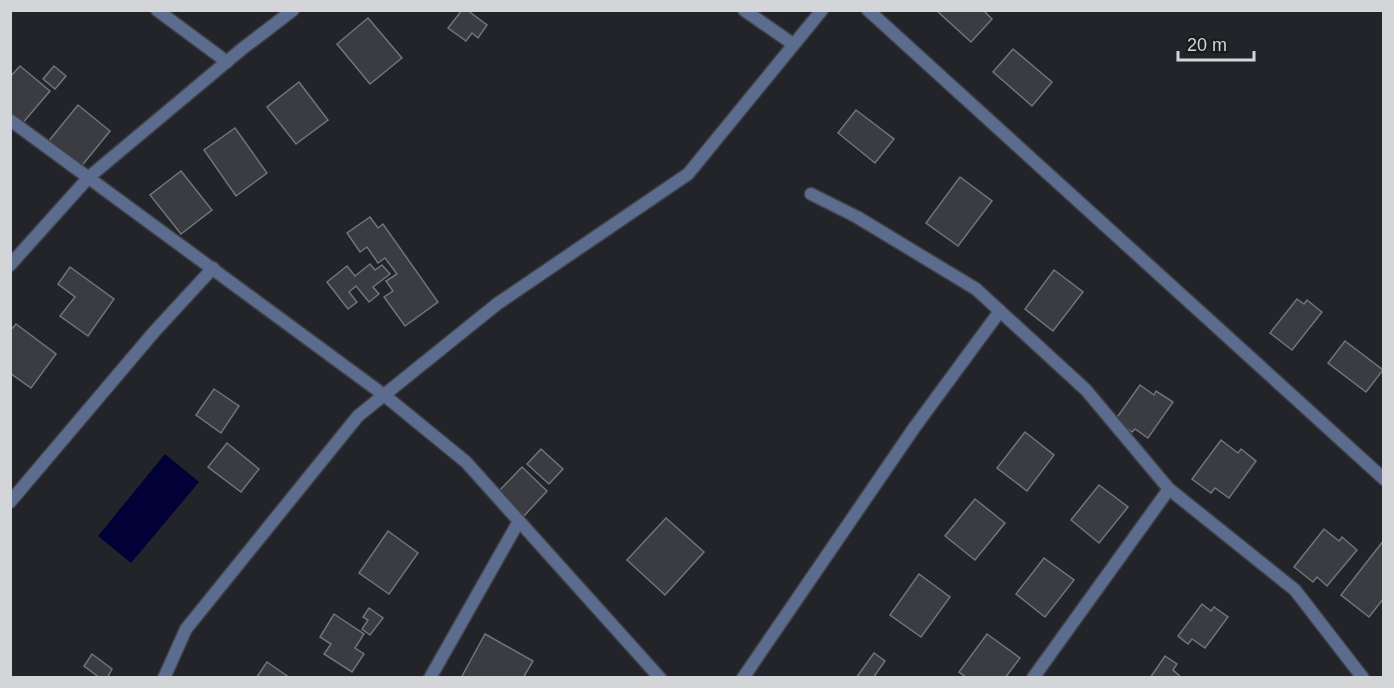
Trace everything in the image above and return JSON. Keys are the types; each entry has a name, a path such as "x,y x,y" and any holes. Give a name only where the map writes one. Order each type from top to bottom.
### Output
{"street":[{"path":"157,10 227,62"},
{"path":"10,265 89,177 293,10"},
{"path":"744,10 793,44"},
{"path":"164,678 186,629 358,416 497,304 688,174 822,10"},
{"path":"868,10 1383,479"},
{"path":"10,120 384,395 466,462 660,678"},
{"path":"811,194 857,217 966,283 999,311 1086,390 1169,489 1295,590 1363,678"},
{"path":"10,502 154,333 213,268"},
{"path":"743,678 914,428 999,311"},
{"path":"1033,678 1169,489"},
{"path":"430,678 519,521"}],"shaded area":[{"path":"165,454 199,482 131,563 98,536"}],"building":[{"path":"462,10 467,10 487,25 478,38 472,33 466,41 448,28"},
{"path":"936,10 983,10 992,19 971,42"},
{"path":"368,18 402,58 370,84 337,44"},
{"path":"1013,49 1052,82 1032,106 993,72"},
{"path":"20,66 50,91 21,125 10,116 10,77"},
{"path":"54,66 66,76 55,89 43,79"},
{"path":"299,82 328,120 296,144 267,107"},
{"path":"78,105 110,131 80,168 48,142"},
{"path":"856,110 894,139 875,163 838,133"},
{"path":"235,128 267,173 236,196 204,150"},
{"path":"181,171 212,210 181,234 150,195"},
{"path":"960,177 992,201 958,246 926,223"},
{"path":"370,217 378,228 383,224 438,302 405,326 384,297 393,291 386,281 397,274 385,258 378,263 367,247 360,252 347,233"},
{"path":"370,264 375,270 382,265 390,274 373,287 379,294 369,302 356,286 349,292 357,302 348,309 327,282 347,266 355,276"},
{"path":"70,267 114,299 88,336 60,316 75,297 58,284"},
{"path":"1054,270 1083,292 1053,331 1025,309"},
{"path":"1297,299 1304,304 1307,300 1322,312 1292,350 1270,333"},
{"path":"16,324 56,354 31,388 10,373 10,331"},
{"path":"1345,341 1383,370 1366,392 1328,363"},
{"path":"1140,385 1154,395 1156,391 1173,402 1148,438 1135,429 1132,432 1115,420"},
{"path":"214,389 239,406 221,433 196,415"},
{"path":"1025,432 1054,455 1027,491 997,468"},
{"path":"1221,440 1238,453 1241,449 1256,461 1229,498 1215,488 1211,493 1192,479"},
{"path":"227,443 259,469 241,492 208,467"},
{"path":"541,449 563,469 549,484 527,464"},
{"path":"522,467 547,491 524,516 498,492"},
{"path":"1099,485 1128,507 1099,543 1071,520"},
{"path":"975,499 1005,523 975,560 945,536"},
{"path":"666,518 704,552 665,595 627,560"},
{"path":"1324,529 1339,541 1342,537 1357,550 1327,586 1317,577 1313,582 1294,567"},
{"path":"388,531 418,553 389,594 359,573"},
{"path":"1384,540 1384,598 1369,617 1341,595"},
{"path":"1044,558 1074,580 1045,617 1016,594"},
{"path":"919,574 950,597 921,637 890,615"},
{"path":"1202,604 1211,611 1214,607 1228,617 1205,648 1192,639 1188,644 1178,636"},
{"path":"369,608 383,618 370,635 362,629 368,620 363,617"},
{"path":"334,614 364,634 355,648 364,654 352,672 324,654 331,644 320,637"},
{"path":"485,634 533,661 523,678 461,678"},
{"path":"987,634 1020,658 1005,678 967,678 959,672"},
{"path":"874,653 885,661 873,678 856,678"},
{"path":"92,654 112,669 107,678 100,678 84,666"},
{"path":"1165,656 1177,664 1173,670 1182,678 1150,678"},
{"path":"267,662 290,678 256,678"}]}
